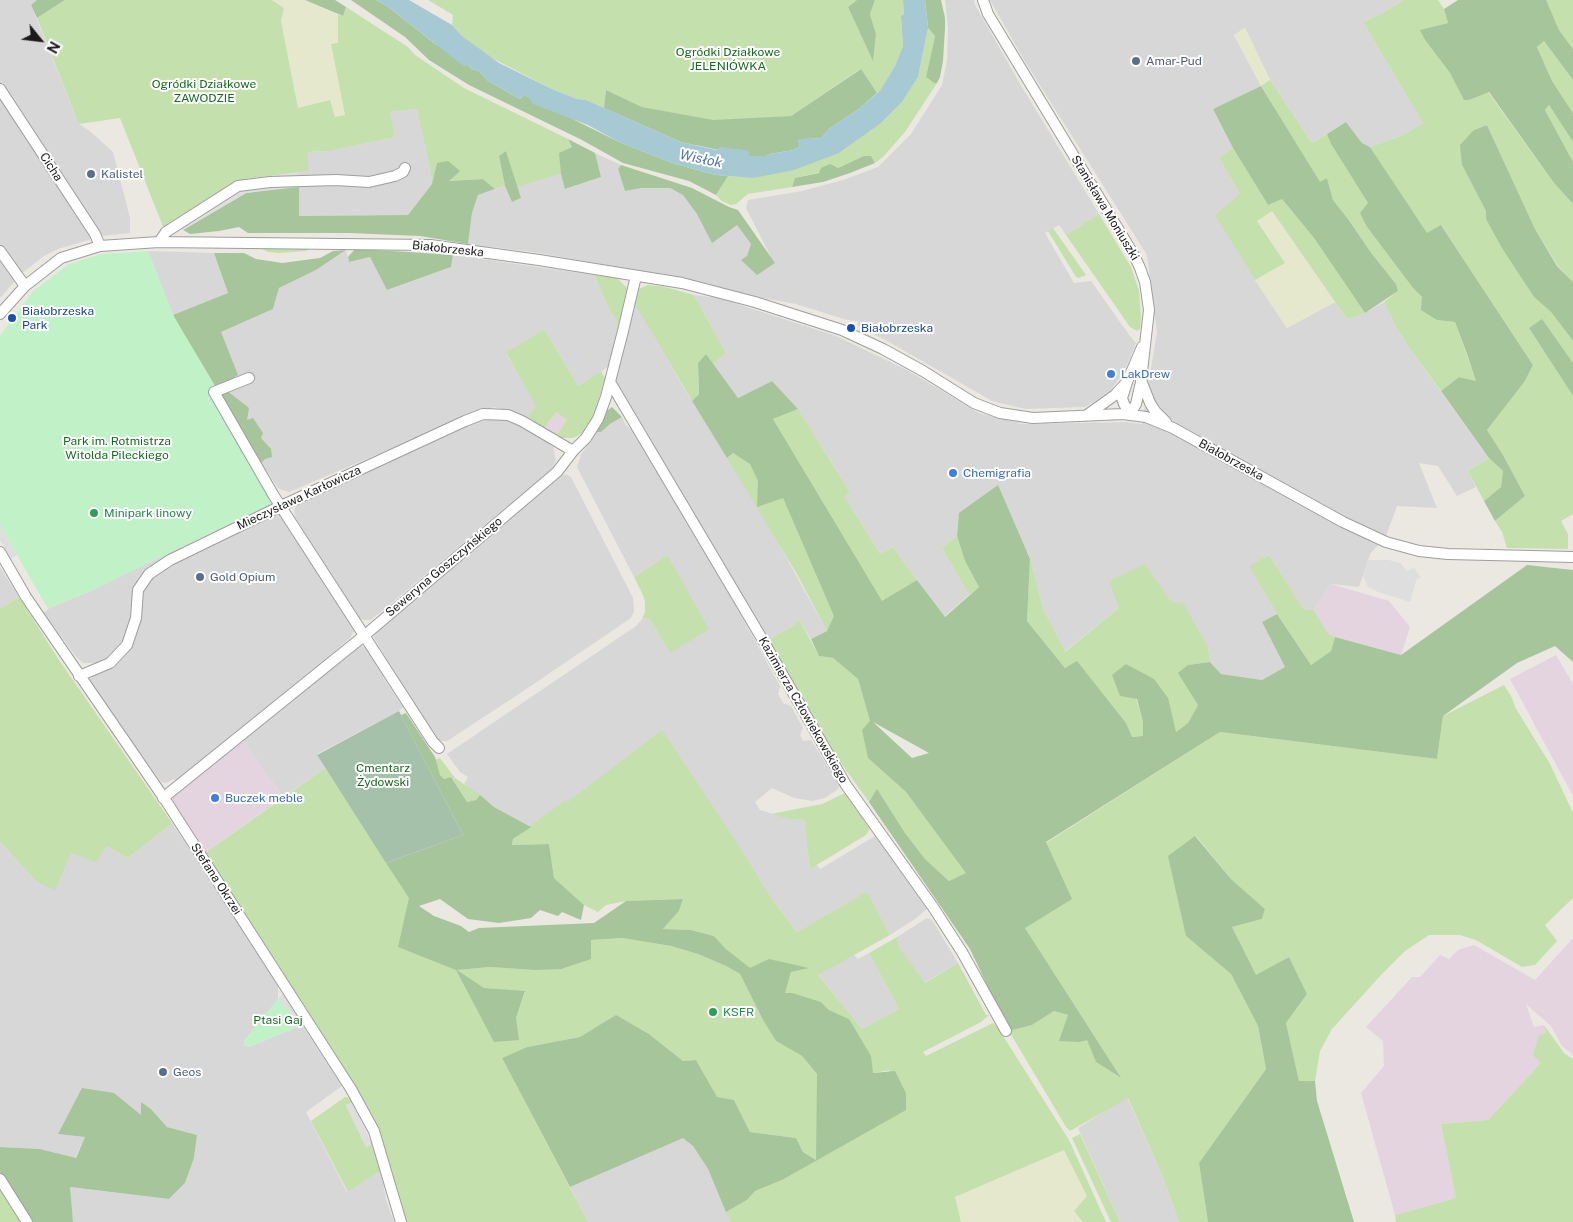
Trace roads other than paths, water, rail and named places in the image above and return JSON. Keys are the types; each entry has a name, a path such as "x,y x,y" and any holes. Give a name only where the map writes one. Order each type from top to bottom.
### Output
{"street":[{"name":"Stanisława Moniuszki","path":"983,0 988,14 1134,255 1146,282 1149,310 1146,342 1138,397 1130,414"},
{"name":"Cicha","path":"0,89 95,234 100,246"},
{"path":"159,242 166,232 219,196 238,186 270,182 369,182 395,176 403,172 405,168"},
{"name":"Białobrzeska","path":"0,314 25,286 61,258 100,246 159,242 430,244 539,260 682,283 755,302 846,331 923,370 974,403 1000,413 1032,418 1130,414 1146,417 1173,428 1343,522 1386,542 1419,551 1448,554 1573,557"},
{"path":"0,251 25,286"},
{"name":"Seweryna Goszczyńskiego","path":"163,798 365,635 557,472 586,438 598,419 610,382 636,276"},
{"path":"1130,414 1122,398 1140,351 1146,342"},
{"path":"250,378 214,392 281,506 433,742 440,748"},
{"path":"1141,380 1155,411 1173,428"},
{"name":"Kazimierza Człowiekowskiego","path":"610,382 846,785 933,907 962,952 1006,1032"},
{"path":"1087,415 1114,395 1127,382"},
{"name":"Mieczysława Karłowicza","path":"79,676 110,663 127,645 136,618 138,590 149,574 170,560 281,506 483,414 508,415 522,421 573,451"},
{"name":"Stefana Okrzei","path":"0,552 26,597 163,798 351,1089 374,1131 401,1222"},
{"path":"0,1179 26,1222"}],"water":[{"name":"Wisłok","path":"376,0 409,0 452,25 462,36 499,63 554,90 577,99 586,100 681,142 716,150 720,147 744,150 750,152 748,156 766,156 793,150 800,146 798,140 812,137 812,139 821,138 830,128 859,109 880,91 895,66 903,46 901,16 904,14 903,0 925,0 928,28 918,77 902,102 880,124 839,153 794,170 753,178 716,175 675,164 619,142 588,125 533,104 524,95 520,99 488,81 479,71 472,69 468,65 464,66 461,64 387,6"}],"place":[{"name":"Amar-Pud","path":"1136,61"},
{"name":"Kalistel","path":"91,174"},
{"name":"Białobrzeska Park","path":"12,318"},
{"name":"Białobrzeska","path":"851,328"},
{"name":"LakDrew","path":"1111,374"},
{"name":"Chemigrafia","path":"953,473"},
{"name":"Minipark linowy","path":"94,513"},
{"name":"Gold Opium","path":"200,577"},
{"name":"Buczek meble","path":"215,798"},
{"name":"KSFR","path":"713,1012"},
{"name":"Geos","path":"163,1072"}],"park label":[{"name":"Ogródki Działkowe JELENIÓWKA","path":"728,59"},
{"name":"Ogródki Działkowe ZAWODZIE","path":"204,91"},
{"name":"Park im. Rotmistrza Witolda Pileckiego","path":"117,448"},
{"name":"Cmentarz Żydowski","path":"383,775"},
{"name":"Ptasi Gaj","path":"278,1020"}]}
